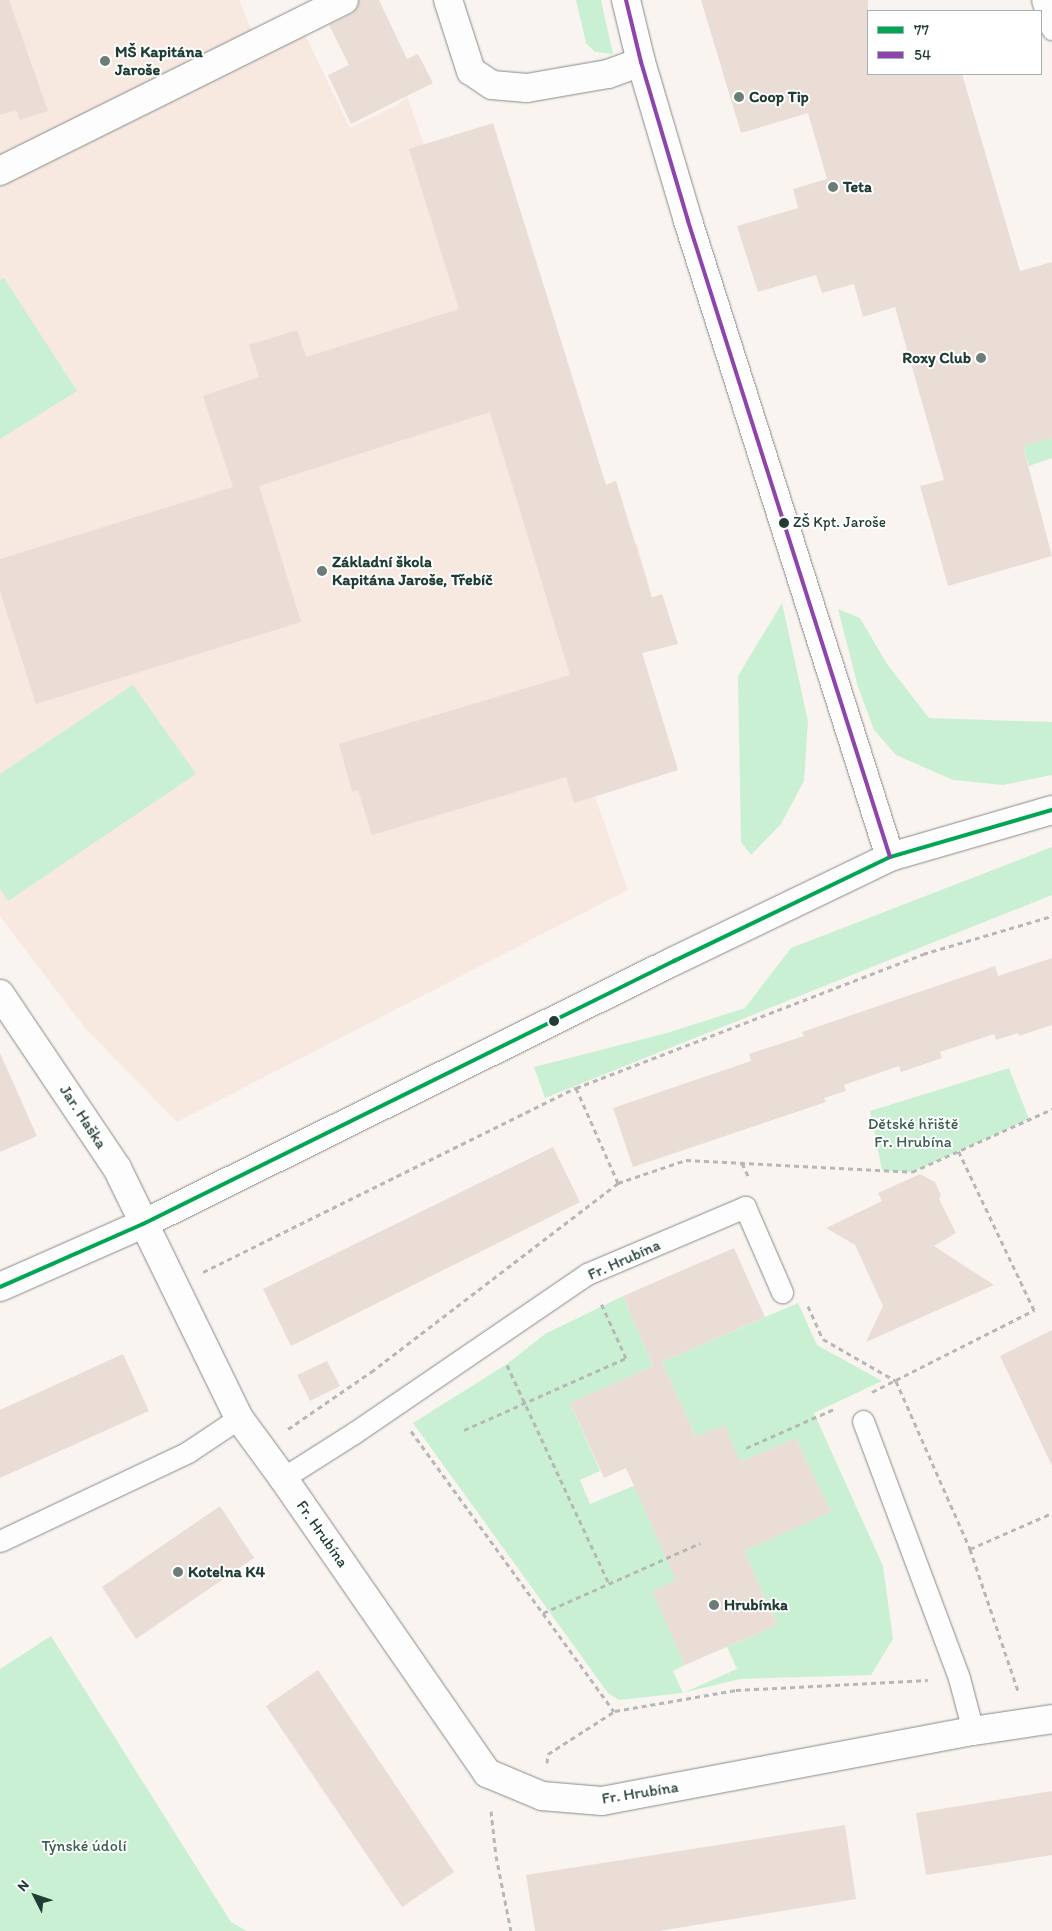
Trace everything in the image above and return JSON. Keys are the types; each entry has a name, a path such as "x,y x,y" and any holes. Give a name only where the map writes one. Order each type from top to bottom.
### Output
{"street":[{"path":"0,171 344,0"},
{"path":"448,0 471,71 492,85 527,88 608,74 641,62"},
{"path":"626,0 641,62 688,221 890,857"},
{"path":"0,1287 143,1224 674,961 890,857 1052,810"},
{"name":"Jar. Haška","path":"5,1009 117,1168 143,1224"},
{"name":"Fr. Hrubína","path":"143,1224 239,1418 283,1478 487,1773 542,1796 602,1801 973,1731 1052,1719"}],"lane":[{"path":"1042,0 1052,29"},
{"name":"Fr. Hrubína","path":"283,1478 588,1274 746,1207 782,1292"},
{"path":"0,1541 188,1452 239,1418"},
{"path":"862,1421 959,1678 973,1731"}],"path":[{"path":"174,1286 576,1088 923,954 1052,916"},
{"path":"576,1088 618,1183"},
{"path":"870,1393 1034,1310 958,1150"},
{"path":"464,1430 626,1358 588,1274"},
{"path":"494,1337 608,1582"},
{"path":"746,1448 843,1405"},
{"path":"393,1406 615,1711"},
{"path":"970,1549 1052,1513"},
{"path":"543,1613 608,1582 700,1543"},
{"path":"548,1754 615,1711 736,1690 959,1678"},
{"path":"487,1773 496,1856 512,1931"}],"shaded area":[{"name":"MŠ Kapitána Jaroše","path":"0,0 239,0 255,39 0,163"},
{"name":"Základní škola Kapitána Jaroše, Třebíč","path":"300,24 350,128 398,105 407,96 424,145 606,485 616,481 626,515 625,547 637,543 652,597 662,594 678,644 642,653 678,770 595,797 628,890 177,1122 85,1028 0,916 0,180"}],"green space":[{"path":"576,0 601,0 613,54 595,52 586,43"},
{"path":"4,278 77,391 0,439 0,280"},
{"path":"1052,438 1052,458 1029,466 1022,443"},
{"path":"782,603 808,721 804,781 781,824 751,855 741,842 738,676"},
{"path":"838,609 860,618 887,664 929,718 1052,722 1052,775 1003,785 953,780 896,755 874,730 858,687"},
{"path":"133,685 196,774 8,901 0,889 0,774"},
{"path":"1052,847 1052,895 545,1098 534,1067 667,1033 745,1008 791,948"},
{"name":"Dětské hřiště Fr. Hrubína","path":"1009,1068 1029,1119 912,1172 882,1170 870,1111"},
{"path":"623,1296 653,1366 570,1403 600,1471 580,1480 590,1504 648,1480 735,1554 653,1591 685,1665 673,1671 683,1693 619,1700 608,1693 413,1423 507,1364 545,1334"},
{"path":"798,1303 817,1345 882,1381 814,1413 883,1566 893,1639 871,1675 740,1679 684,1692 737,1669 727,1647 777,1625 744,1551 830,1512 796,1438 741,1462 696,1437 662,1362"},
{"name":"Týnské údolí","path":"51,1636 231,1922 247,1931 0,1931 0,1669"}],"building":[{"path":"0,0 9,0 48,111 20,120 16,110 0,115"},
{"path":"359,0 379,0 407,59 418,54 433,83 351,124 328,75 349,65 329,25 351,14 357,8"},
{"path":"701,0 868,0 867,75 962,75 1020,271 1052,262 1052,438 1023,446 1052,556 948,586 920,486 944,480 895,307 863,317 854,284 822,293 816,275 758,292 737,226 798,208 793,189 827,179 808,113 741,133"},
{"path":"493,123 606,485 616,481 652,598 662,594 678,644 642,653 678,770 574,803 566,777 372,835 358,790 352,792 339,744 570,675 490,412 259,486 301,622 36,704 0,591 0,559 233,487 203,396 259,377 249,345 297,330 306,357 459,309 409,149"},
{"path":"1052,958 1052,1025 1019,1036 1018,1033 996,1040 994,1034 940,1052 942,1058 901,1072 899,1066 844,1085 846,1091 824,1098 826,1102 633,1167 613,1108 751,1061 749,1054 804,1036 802,1032 995,966 998,976"},
{"path":"0,1053 37,1136 0,1152"},
{"path":"553,1147 580,1202 291,1346 263,1289"},
{"path":"920,1174 935,1182 941,1195 939,1199 956,1233 934,1246 994,1285 866,1342 883,1306 855,1245 826,1228 882,1201 878,1193"},
{"path":"734,1248 765,1317 662,1362 696,1437 724,1425 741,1462 796,1438 831,1512 744,1551 777,1625 685,1665 652,1591 676,1580 626,1468 604,1478 570,1403 653,1366 623,1296"},
{"path":"1052,1330 1052,1466 1000,1356"},
{"path":"123,1354 149,1411 0,1478 0,1410"},
{"path":"327,1361 340,1386 310,1401 297,1375"},
{"name":"Kotelna K4","path":"220,1506 254,1558 136,1639 102,1587"},
{"path":"318,1670 454,1872 402,1907 266,1706"},
{"path":"1052,1791 1052,1855 926,1875 916,1813"},
{"path":"845,1825 856,1899 659,1931 535,1931 526,1875"}],"transit line":[{"name":"54","path":"626,0 641,62 688,221 890,857"},
{"name":"77","path":"0,1287 143,1224 674,961 890,857 1052,810"}],"place":[{"name":"MŠ Kapitána Jaroše","path":"105,61"},
{"name":"Coop Tip","path":"739,97"},
{"name":"Teta","path":"833,187"},
{"name":"Roxy Club","path":"981,358"},
{"name":"ZŠ Kpt. Jaroše","path":"784,523"},
{"name":"Základní škola Kapitána Jaroše, Třebíč","path":"322,571"},
{"name":"Kotelna K4","path":"178,1572"},
{"name":"Hrubínka","path":"714,1605"}]}
